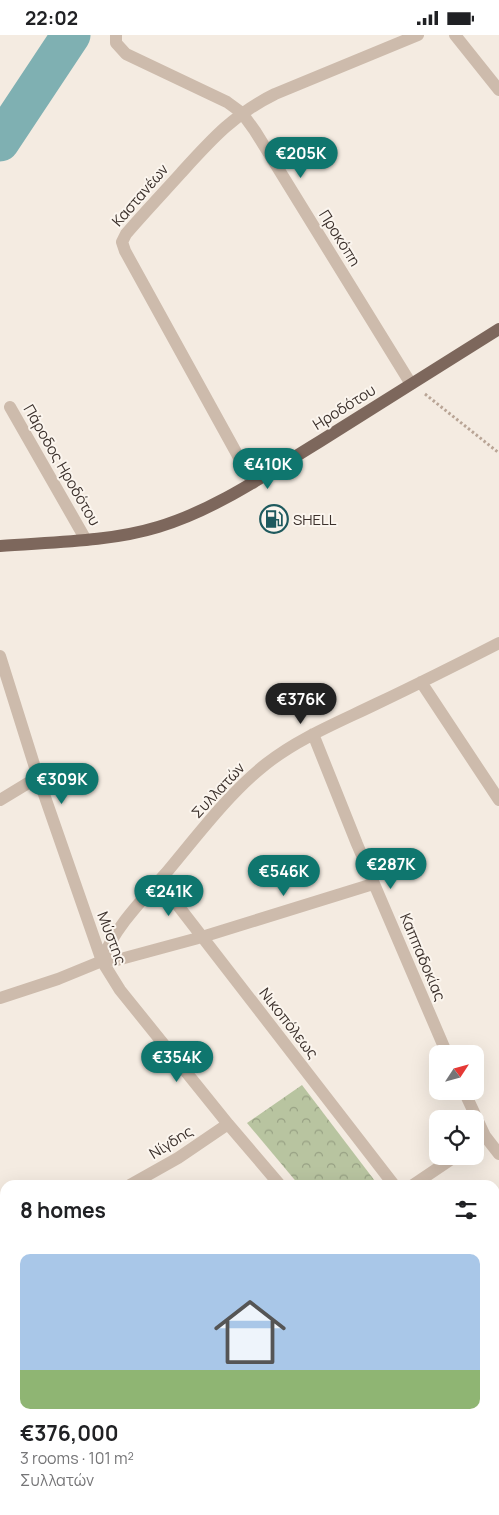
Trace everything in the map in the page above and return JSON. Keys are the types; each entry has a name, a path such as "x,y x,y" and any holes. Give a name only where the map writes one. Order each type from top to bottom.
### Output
{"main road":[{"name":"Ηροδότου","path":"0,546 86,540 128,533 158,527 198,511 253,483 499,329"}],"street":[{"name":"Προκόπη","path":"116,35 116,43 126,54 227,102 242,113 255,131 411,384"},
{"name":"Καστανέων","path":"253,483 125,251 122,242 126,234 216,135 253,105 275,94 418,35"},
{"path":"455,35 499,90"},
{"name":"Πάροδος Ηροδότου","path":"10,407 86,540"},
{"name":"Συλλατών","path":"102,961 106,950 124,922 225,804 256,772 287,749 314,734 499,643"},
{"name":"Μύστης","path":"0,655 38,777 102,961 114,983 276,1180"},
{"path":"421,683 499,800"},
{"name":"Καππαδοκίας","path":"314,734 374,884 443,1045"},
{"path":"0,800 38,777"},
{"name":"Νικοπόλεως","path":"159,881 390,1180"},
{"path":"0,998 58,979 102,961 116,960 202,937 374,884"},
{"name":"Νίγδης","path":"139,1180 178,1158 228,1124"},
{"path":"484,1143 499,1155"},
{"path":"421,1180 443,1165"}],"path":[{"path":"411,384 499,453"}],"green space":[{"path":"302,1085 374,1180 295,1180 247,1123"}],"waterway":[{"path":"0,142 71,35"}],"place":[{"name":"SHELL","path":"274,519"}]}
